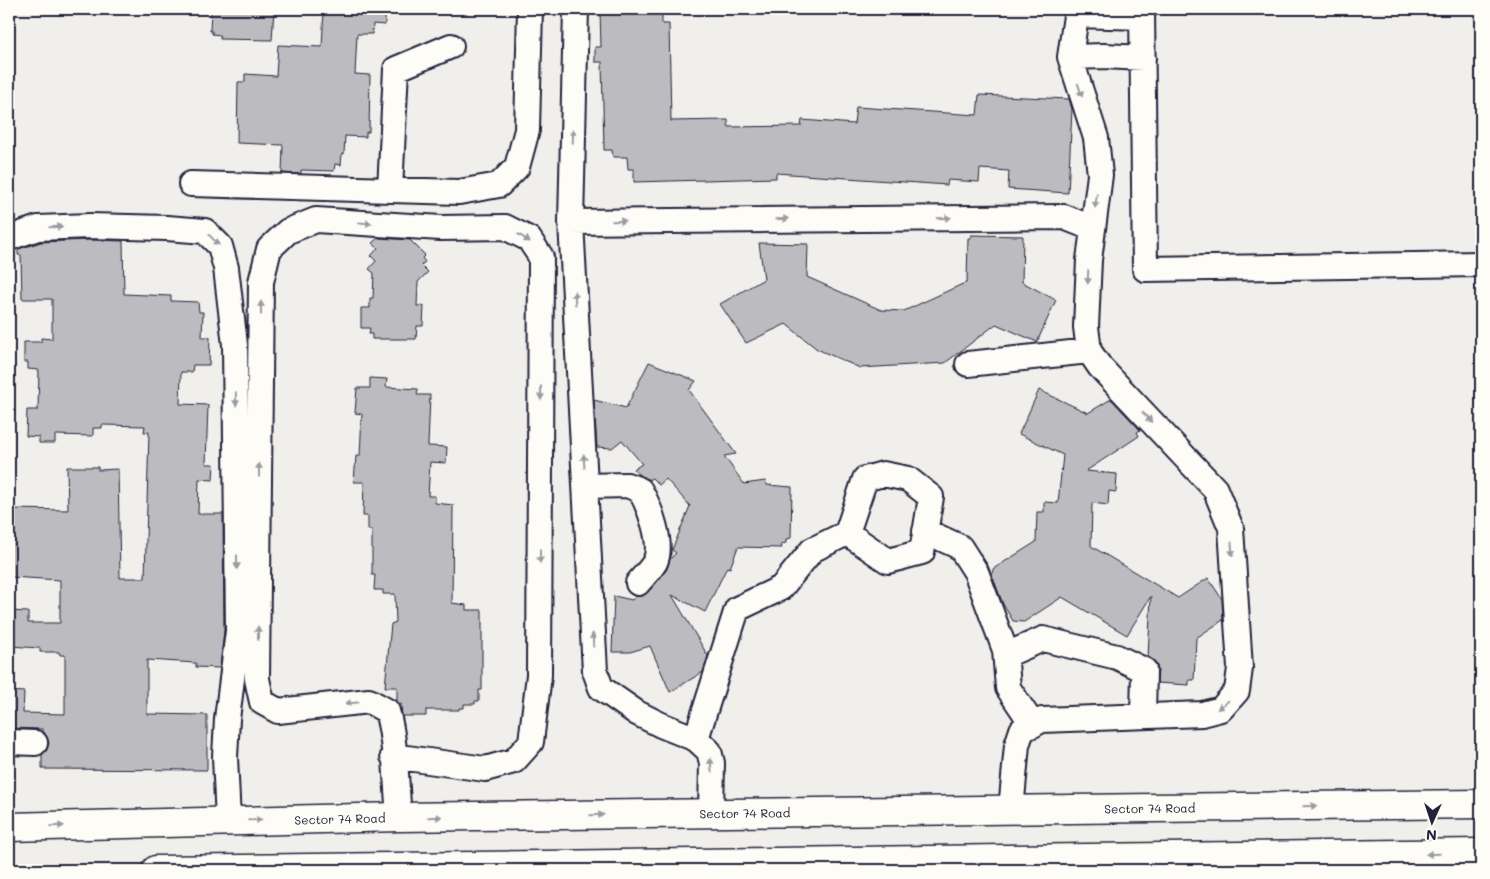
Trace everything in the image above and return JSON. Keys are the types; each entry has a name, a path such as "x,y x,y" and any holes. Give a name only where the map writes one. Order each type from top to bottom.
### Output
{"street":[{"path":"191,184 459,192 499,185 517,167 527,130 530,9"},
{"path":"576,9 571,222 595,671 601,688 637,713 696,739 709,751 712,764 711,813"},
{"path":"1011,810 1017,745 1022,730 1042,720 1202,714 1221,709 1237,691 1240,668 1231,528 1215,489 1100,367 1089,351 1086,328 1089,260 1100,175 1096,138 1070,57 1077,12 1142,13 1145,270 1481,264"},
{"path":"390,190 396,69 451,46"},
{"path":"1070,57 1143,58"},
{"path":"571,222 1064,216 1092,228"},
{"path":"394,756 485,769 514,761 531,742 539,675 541,257 529,239 505,227 441,228 316,220 288,231 270,249 261,282 257,679 262,702 278,711 369,701 387,711 392,727 394,756 399,817"},
{"path":"9,238 38,228 90,226 167,228 205,231 220,246 226,268 235,345 238,631 227,719 225,757 228,820"},
{"path":"968,364 1089,351"},
{"path":"696,739 737,609 781,588 812,550 847,533 865,479 883,474 908,478 931,498 922,552 888,561 847,533"},
{"path":"585,486 627,484 640,490 650,510 657,544 655,561 638,583"},
{"path":"925,531 960,547 976,572 1006,655 1008,688 1033,725"},
{"path":"1006,655 1043,640 1117,657 1144,670 1143,716"},
{"path":"9,742 35,743"},
{"name":"Sector 74 Road","path":"9,827 399,817 1481,804"},
{"path":"156,870 1481,853"}],"building":[{"path":"211,9 274,9 272,40 220,39 220,35 212,34 212,31 210,31"},
{"path":"324,9 385,9 385,25 373,24 372,34 357,34 355,74 370,75 369,132 366,132 366,137 345,136 341,165 335,164 334,171 301,170 301,174 282,173 283,145 237,143 238,82 245,82 245,74 276,76 278,45 322,47"},
{"path":"600,9 662,9 662,24 669,24 671,121 728,120 728,127 801,126 802,120 854,124 856,107 977,115 979,95 1069,99 1072,109 1068,193 1008,189 1009,171 980,169 979,182 948,180 947,185 776,173 776,178 634,182 634,169 628,169 627,157 613,157 612,150 604,150 602,62 595,62 595,47 601,47"},
{"path":"971,235 1023,236 1022,282 1056,300 1037,342 996,324 945,363 860,368 817,349 786,324 746,343 720,304 764,279 759,243 808,244 807,277 881,310 904,311 967,282 968,238 971,238"},
{"path":"378,238 410,240 425,255 422,258 425,262 421,265 428,272 418,282 417,306 424,306 423,326 417,326 416,339 372,339 372,334 369,334 370,328 361,328 361,308 370,308 370,298 373,298 374,273 369,269 376,261 371,256 378,248 372,243"},
{"path":"123,241 124,294 171,296 171,301 198,302 199,312 203,312 202,337 210,337 209,365 193,365 192,372 181,372 180,404 208,405 206,464 214,464 213,480 199,479 198,514 223,514 224,630 220,668 196,667 196,663 147,660 147,714 207,715 207,770 42,769 42,755 47,750 49,743 42,729 9,728 9,691 24,692 23,713 65,714 65,655 60,655 59,652 40,652 40,648 9,646 9,611 28,612 28,623 60,623 60,580 10,577 9,509 68,510 67,467 98,467 98,470 118,469 120,578 145,578 149,432 144,432 145,426 102,425 102,428 93,428 93,436 55,435 55,443 39,443 39,437 26,436 27,410 38,410 39,370 28,369 28,362 24,362 24,342 41,342 41,338 52,339 52,299 22,299 21,255 18,255 18,249 41,242"},
{"path":"649,362 696,381 689,390 736,454 724,456 744,484 765,481 767,485 792,487 791,538 786,539 786,543 781,544 782,548 738,547 730,568 727,567 705,612 672,595 708,656 703,672 670,692 650,646 630,652 612,652 614,596 632,600 636,596 643,596 657,582 667,569 670,559 676,553 672,550 690,506 666,479 659,485 652,478 648,480 638,474 634,469 642,464 622,440 612,448 597,447 594,400 626,408"},
{"path":"370,378 387,379 386,387 418,389 417,395 430,395 428,446 447,447 446,463 430,462 428,496 435,496 435,503 453,505 452,603 466,605 466,610 482,610 482,690 479,690 479,701 475,701 475,704 464,704 464,708 459,708 459,710 426,710 426,716 402,716 401,704 397,702 397,687 385,687 391,624 396,622 395,594 383,594 383,590 374,590 372,530 368,530 368,516 363,516 364,482 354,482 356,456 360,456 362,414 355,413 357,388 370,388"},
{"path":"1039,390 1088,413 1111,399 1140,430 1137,432 1139,436 1086,471 1117,474 1116,492 1109,491 1108,505 1092,503 1091,546 1178,598 1208,578 1222,599 1223,620 1196,638 1194,680 1189,680 1189,685 1157,683 1158,670 1156,663 1148,657 1151,596 1127,635 1062,597 1024,622 1013,621 1003,604 992,575 993,569 1036,542 1037,512 1044,512 1044,502 1058,503 1063,455 1019,434"}]}
